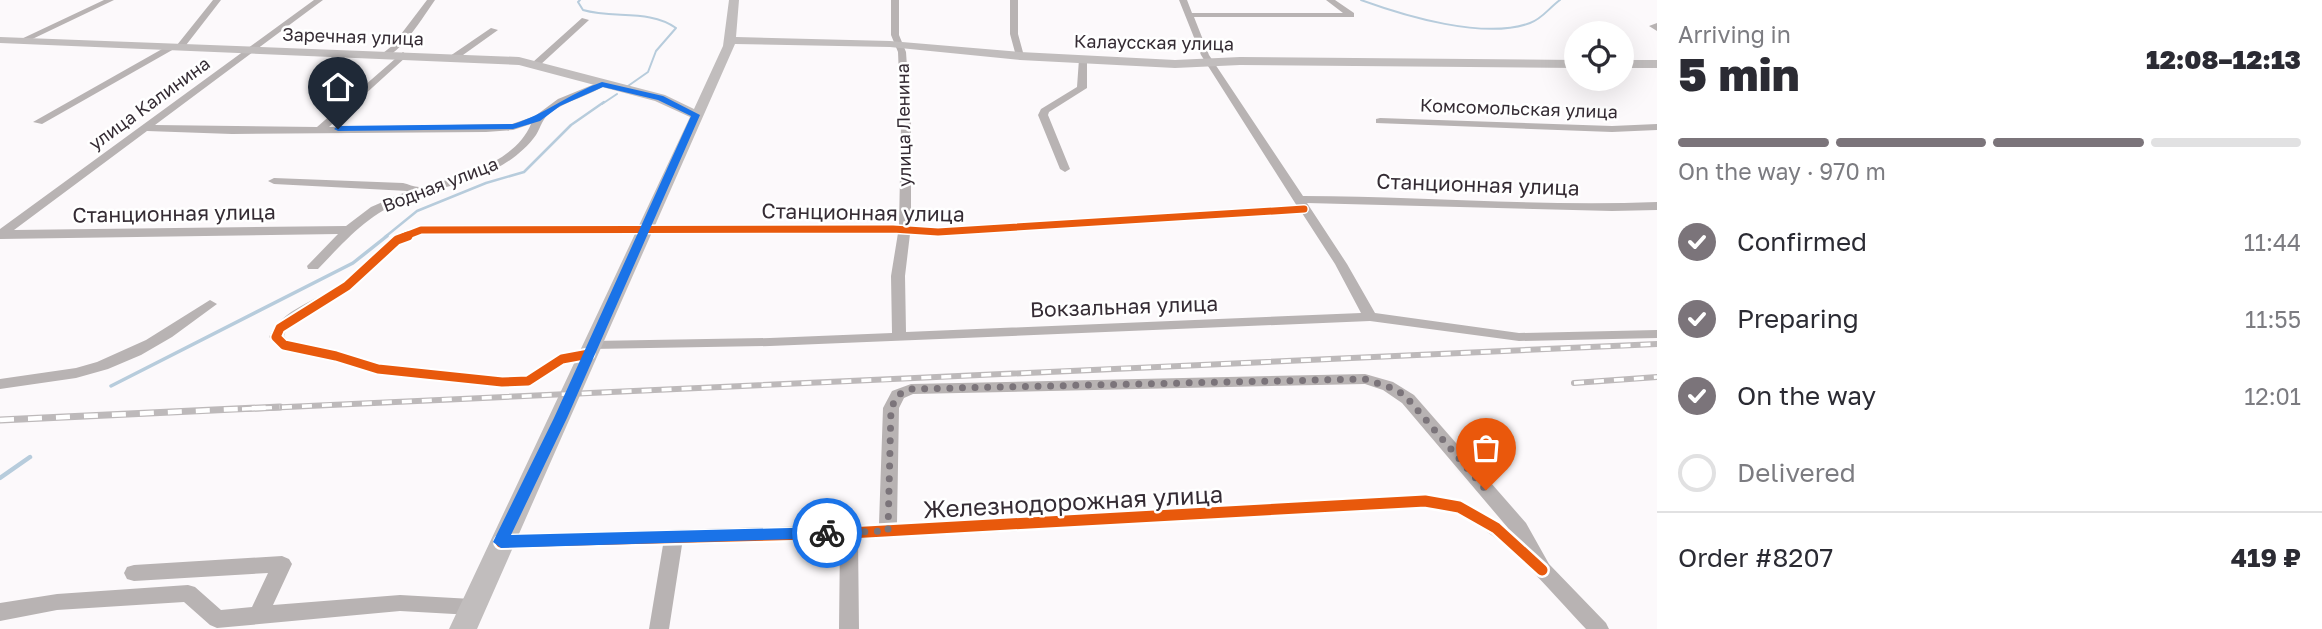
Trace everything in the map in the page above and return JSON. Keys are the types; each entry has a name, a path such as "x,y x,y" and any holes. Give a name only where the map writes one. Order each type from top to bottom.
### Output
{"street":[{"path":"21,41 110,0"},
{"path":"38,122 175,47 217,0"},
{"name":"улица Калинина","path":"1,234 319,0"},
{"path":"386,55 395,48 431,0"},
{"path":"463,629 731,40 734,0"},
{"name":"улица Ленина","path":"895,0 895,35 901,46 906,125 904,230 898,276 899,335"},
{"path":"1014,0 1014,34 1020,56"},
{"path":"1183,0 1210,63 1362,299 1370,317"},
{"path":"1188,15 1351,15 1330,0"},
{"path":"536,64 585,20"},
{"path":"453,58 494,30"},
{"name":"Калаусская улица","path":"731,40 901,46 1020,56 1210,63 1564,64"},
{"name":"Заречная улица","path":"2,41 403,55 536,64 660,98 696,115"},
{"path":"321,128 403,55"},
{"path":"1065,169 1043,115 1044,111 1082,88 1083,59"},
{"path":"1634,64 1657,64"},
{"path":"144,128 232,131 513,127 537,120 558,104 602,84"},
{"path":"660,98 709,89"},
{"name":"Водная улица","path":"313,267 349,230 377,208 420,191 457,181 500,162 532,133 537,120"},
{"name":"Комсомольская улица","path":"1380,121 1612,129 1657,127"},
{"path":"513,127 532,133"},
{"path":"274,181 403,186 420,191"},
{"name":"Станционная улица","path":"421,230 938,232 1006,230 1301,204 1458,201 1613,209 1657,206"},
{"name":"Станционная улица","path":"1,234 349,230"},
{"name":"Вокзальная улица","path":"421,230 397,240 347,286 281,328 276,335 277,341 378,369 502,382 528,381 562,359 590,350 899,335 1370,317 1520,337 1657,334"},
{"path":"0,384 83,372 116,361 192,318 210,304"},
{"path":"888,531 891,408 898,395 911,389 1336,379 1379,382 1397,390 1408,399 1519,528 1542,570 1599,629"},
{"name":"Железнодорожная улица","path":"501,542 849,533 1425,501 1459,507 1496,528 1542,570"},
{"path":"849,533 849,629"},
{"path":"659,629 674,537"},
{"path":"134,573 282,564 259,615"},
{"path":"188,593 202,569"},
{"path":"3,606 188,593 217,619 400,603 472,607"}],"waterway":[{"path":"580,0 578,2 583,10 655,18 676,28 656,51 648,72 628,86"},
{"path":"1361,0 1422,19 1490,29 1511,28 1530,23 1560,0"},
{"path":"602,104 617,94"},
{"path":"385,237 417,211 486,183 524,172 571,125 604,102"},
{"path":"111,386 353,263 387,236"},
{"path":"0,478 30,457"}],"railway":[{"path":"242,409 1657,344"},
{"path":"1574,383 1657,377"},
{"path":"0,420 280,407"}],"cycle path":[{"path":"589,354 562,359 528,381 502,382 378,369 336,356 284,345 276,337 280,328 347,286 397,240 421,230 893,229 938,232 1304,209"},
{"path":"501,542 849,533 1425,501 1459,507 1496,528 1542,570"}],"way so far":[{"path":"827,533 888,531 891,408 898,395 911,389 1365,379 1397,390 1408,399 1486,490"}],"route":[{"path":"338,129 513,127 537,120 558,104 602,84 660,98 696,115 561,418 501,542 827,533"}]}
